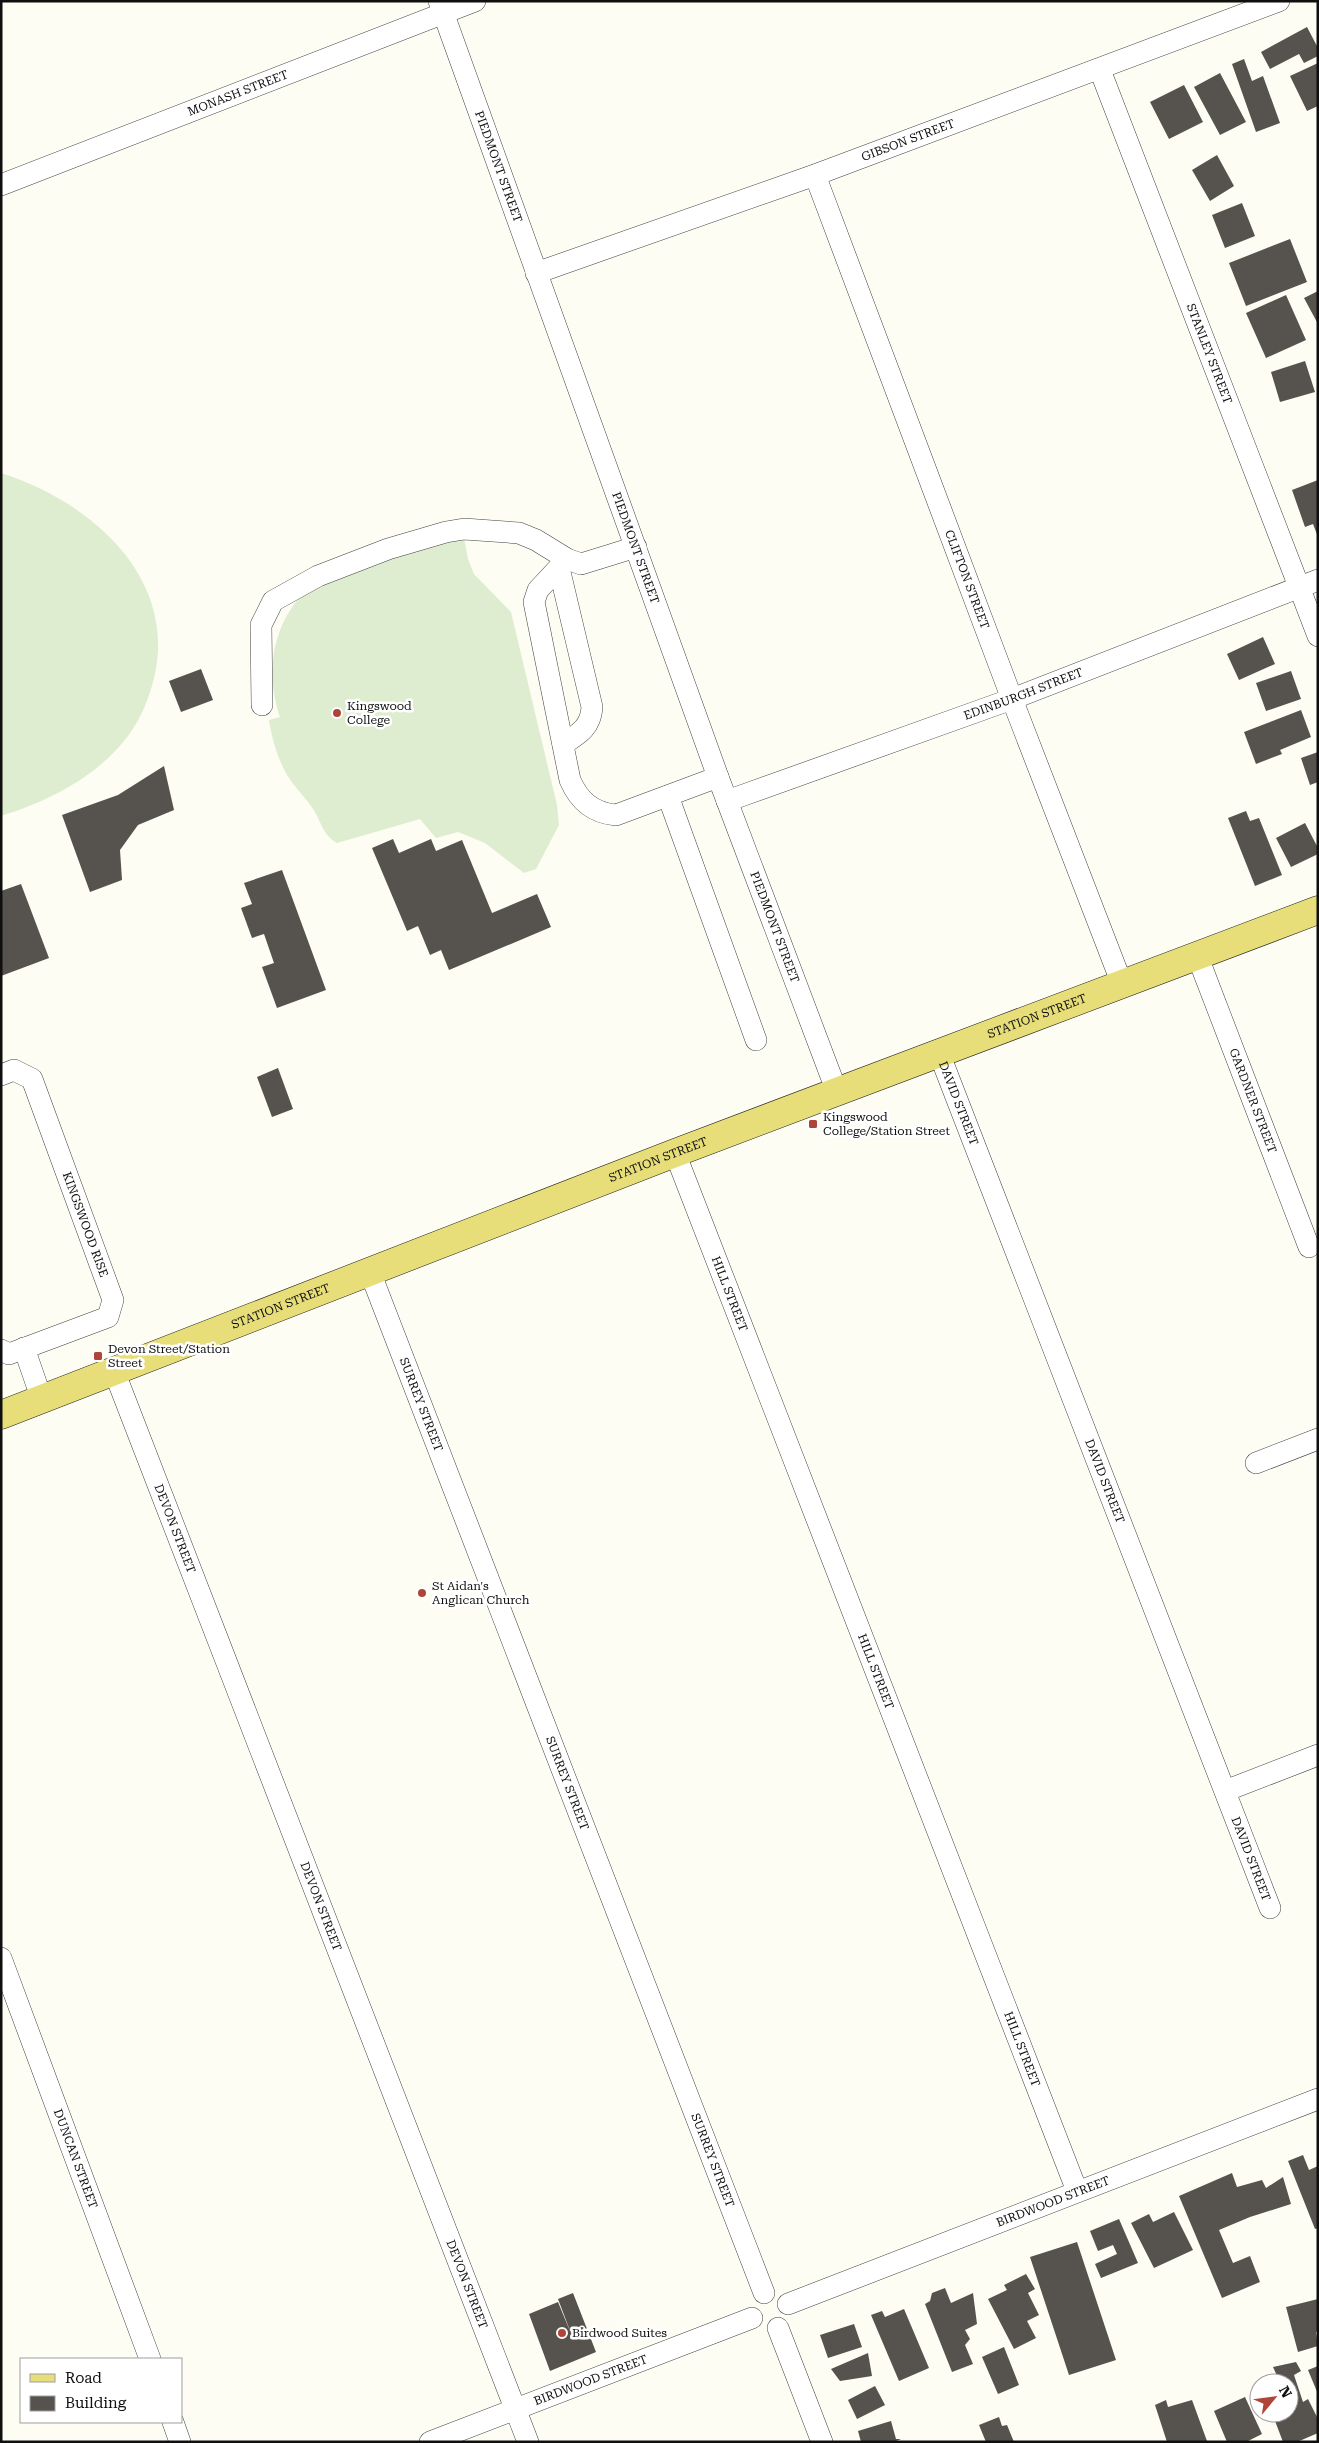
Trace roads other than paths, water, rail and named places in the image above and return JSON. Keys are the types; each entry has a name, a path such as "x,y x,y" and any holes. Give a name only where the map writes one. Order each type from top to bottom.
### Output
{"main road":[{"name":"STATION STREET","path":"1,1416 675,1153 1318,910"}],"street":[{"name":"MONASH STREET","path":"1,185 441,7 475,1"},
{"name":"GIBSON STREET","path":"536,273 815,175 1100,70 1278,1"},
{"name":"PIEDMONT STREET","path":"441,7 718,777 837,1092"},
{"name":"STANLEY STREET","path":"1100,70 1308,583 1318,636"},
{"name":"CLIFTON STREET","path":"815,175 1012,699 1122,984"},
{"path":"262,705 260,624 273,601 318,576 388,549 446,532 464,529 519,532 536,540 563,564 592,707 590,721 585,729 562,744"},
{"path":"636,547 588,563 563,564 538,590 534,602 562,744 575,791 582,800 598,812 616,815 718,777"},
{"name":"EDINBURGH STREET","path":"727,801 1012,699 1308,583"},
{"path":"668,796 756,1040"},
{"name":"GARDNER STREET","path":"1197,955 1309,1247"},
{"name":"DAVID STREET","path":"939,1053 1270,1908"},
{"name":"KINGSWOOD RISE","path":"1,1075 14,1070 32,1080 113,1300 108,1317 9,1354 1,1350"},
{"name":"HILL STREET","path":"675,1153 1076,2191"},
{"name":"SURREY STREET","path":"370,1272 764,2293"},
{"path":"24,1348 42,1400"},
{"name":"DEVON STREET","path":"114,1371 528,2442"},
{"path":"1256,1462 1318,1439"},
{"path":"1225,1791 1318,1755"},
{"name":"DUNCAN STREET","path":"1,1958 150,2358"},
{"name":"BIRDWOOD STREET","path":"788,2304 1318,2099"},
{"path":"764,2293 778,2293 788,2304 787,2320 778,2328 768,2330 761,2328 752,2318 754,2300 764,2293"},
{"name":"BIRDWOOD STREET","path":"430,2442 752,2318"},
{"path":"778,2328 822,2442"},
{"path":"173,2423 180,2442"}],"place":[{"name":"Kingswood College","path":"337,713"},
{"name":"Kingswood College/Station Street","path":"813,1124"},
{"name":"Devon Street/Station Street","path":"98,1356"},
{"name":"St Aidan's Anglican Church","path":"422,1593"},
{"name":"Birdwood Suites","path":"562,2333"}]}
